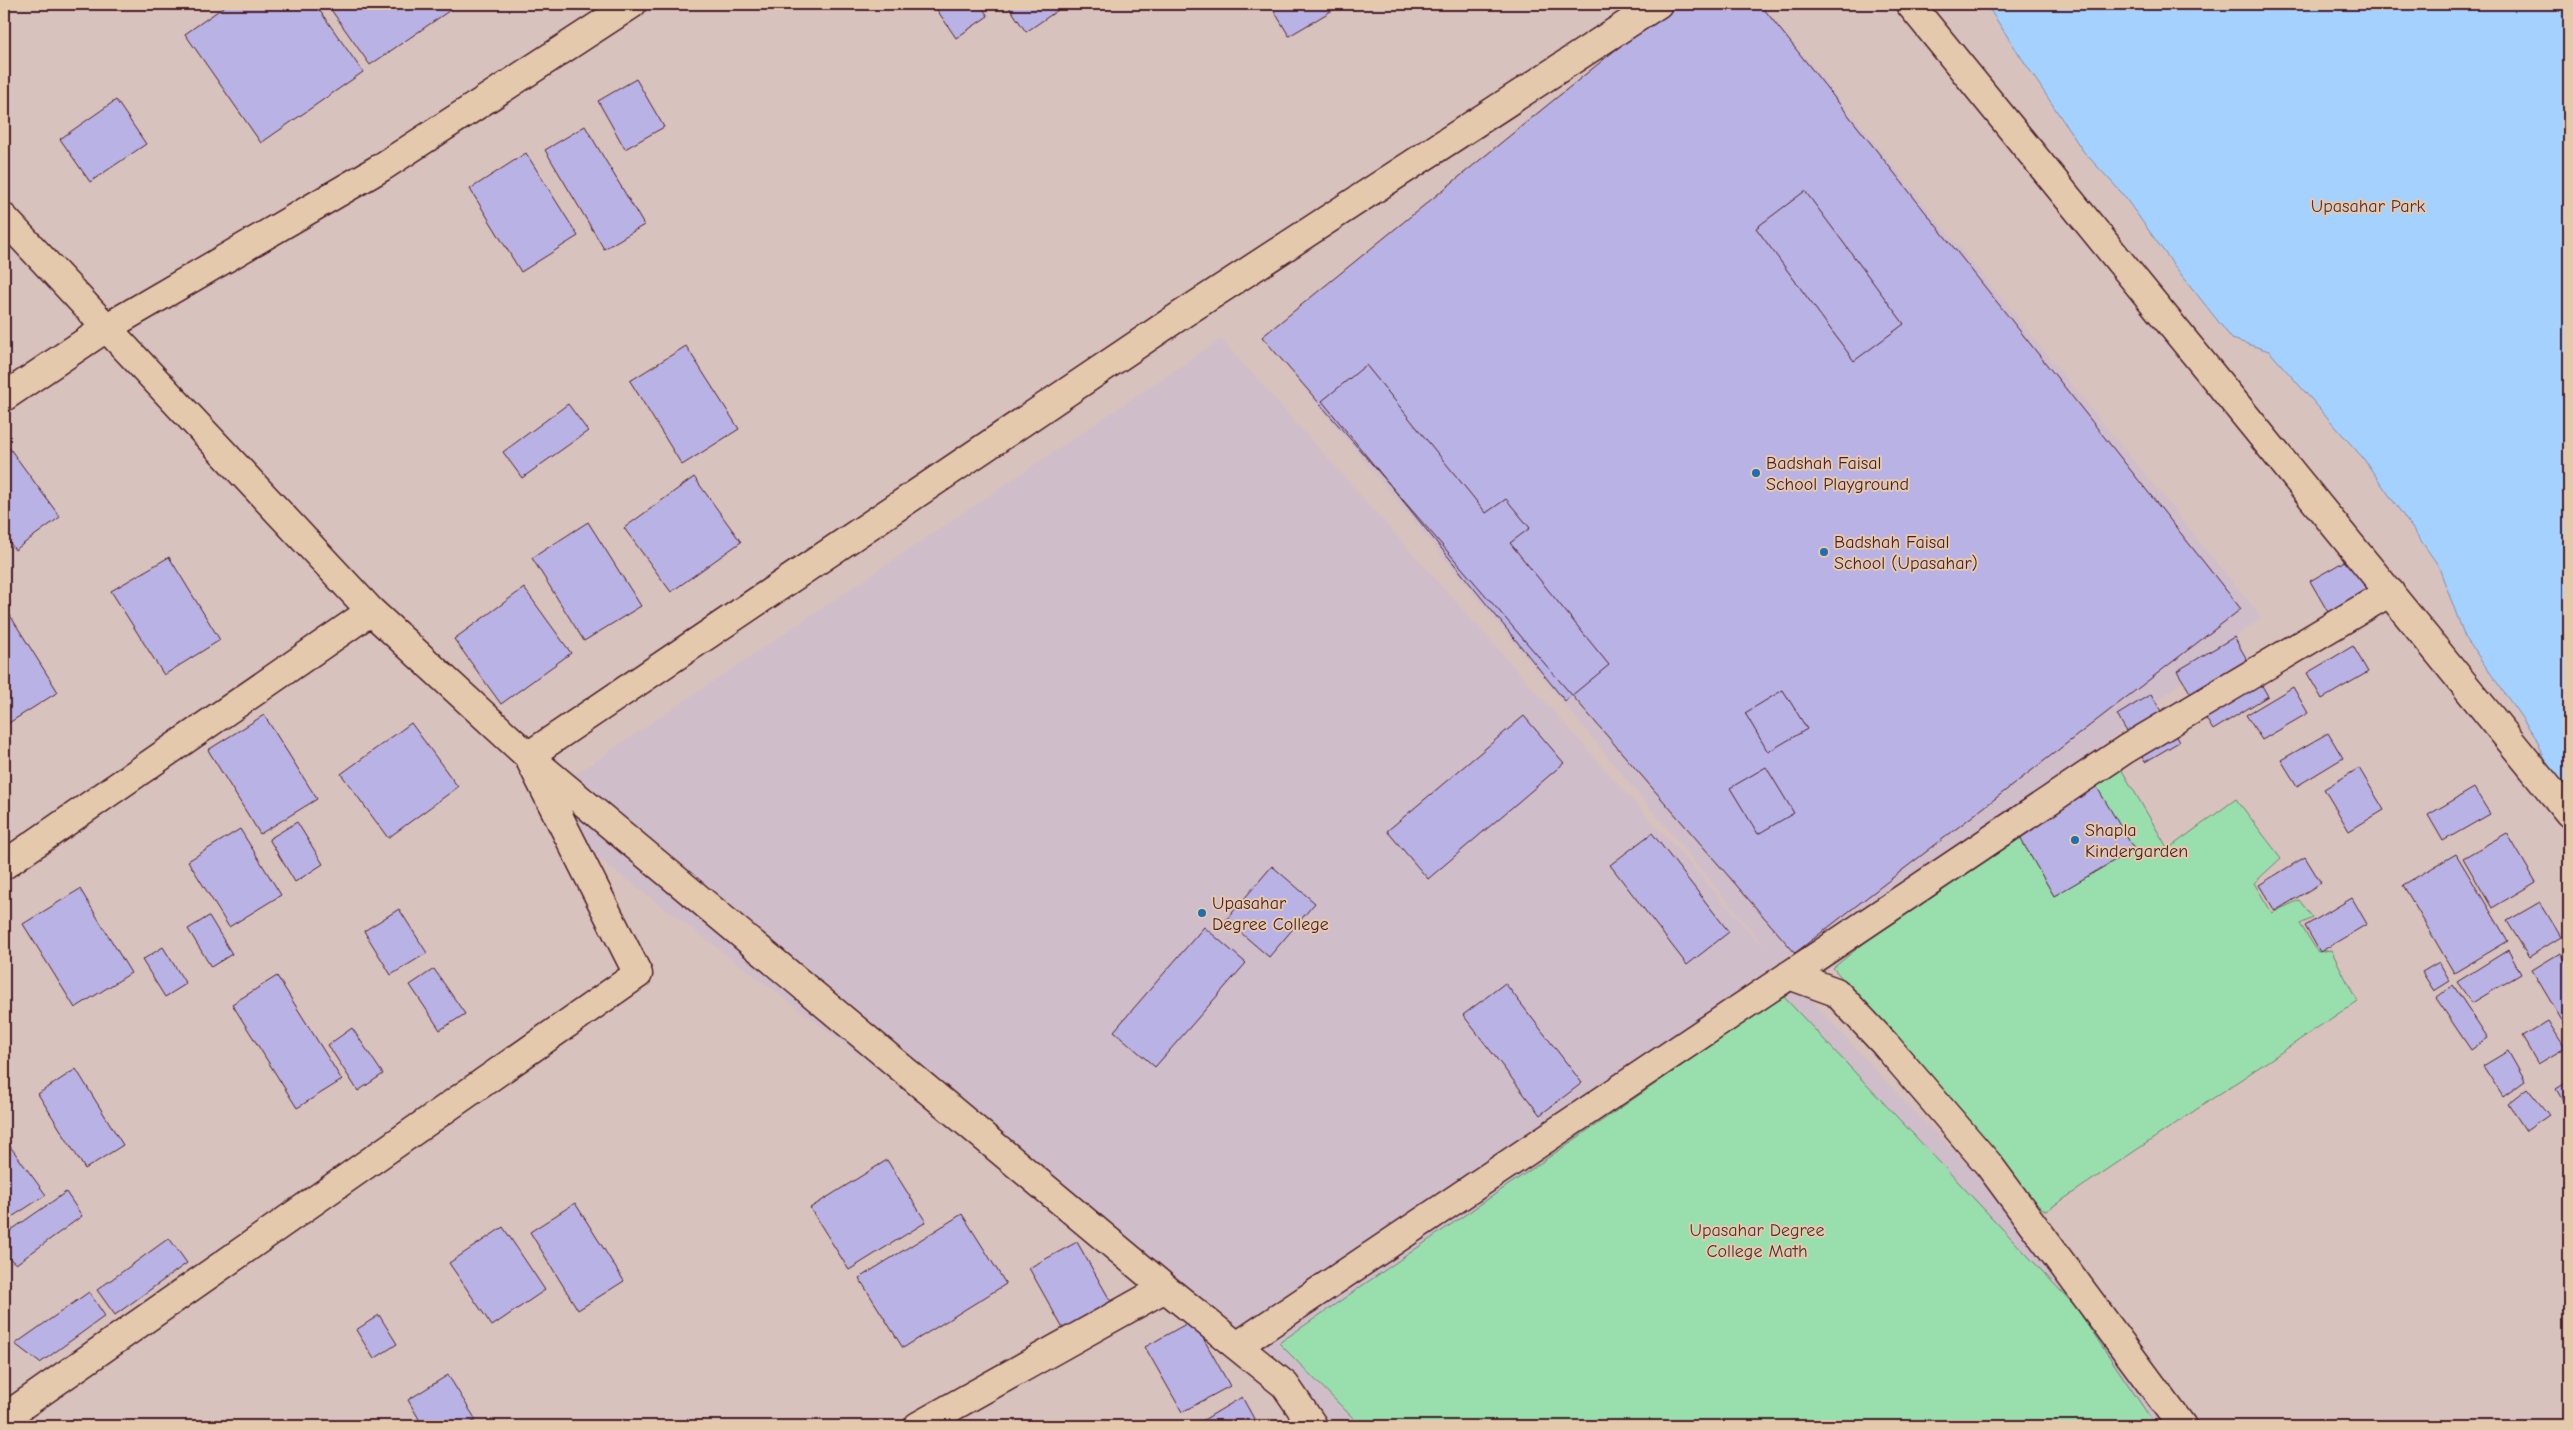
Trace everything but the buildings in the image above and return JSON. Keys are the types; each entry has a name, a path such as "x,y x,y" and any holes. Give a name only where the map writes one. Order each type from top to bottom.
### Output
{"street":[{"path":"4,397 106,328 382,167 632,4"},
{"path":"528,756 1182,315 1658,4"},
{"path":"1910,4 2569,813"},
{"path":"4,218 371,611 528,756 1165,1288 1285,1385 1313,1426"},
{"path":"1237,1346 2126,748 2390,592"},
{"path":"4,865 371,611"},
{"path":"4,1418 638,974 528,756"},
{"path":"1789,975 1836,992 1885,1044 1988,1164 2182,1426"},
{"path":"918,1426 1165,1288"}],"shaded area":[{"name":"Upasahar Degree College","path":"1672,4 1761,4 2261,617 1802,990 1914,1112 2027,1222 2184,1426 1331,1426 1228,1332 573,839 566,781 1221,339 1778,963 1262,337"}],"green space":[{"path":"2117,762 2168,849 2236,799 2281,858 2254,883 2272,913 2299,900 2313,918 2300,924 2318,952 2331,950 2357,1001 2046,1211 2037,1205 2019,1181 1833,968 1972,856"},
{"name":"Upasahar Degree College Math","path":"1783,996 2075,1306 2156,1426 1361,1426 1279,1343"}],"water":[{"name":"Upasahar Park","path":"1986,4 2569,4 2569,789 2547,765 2536,738 2465,637 2438,565 2363,458 2269,351 2232,339 2173,264 2121,192 2083,151"}],"place":[{"name":"Badshah Faisal School Playground","path":"1756,473"},
{"name":"Badshah Faisal School (Upasahar)","path":"1824,552"},
{"name":"Shapla Kindergarden","path":"2075,840"},
{"name":"Upasahar Degree College","path":"1202,913"}]}
